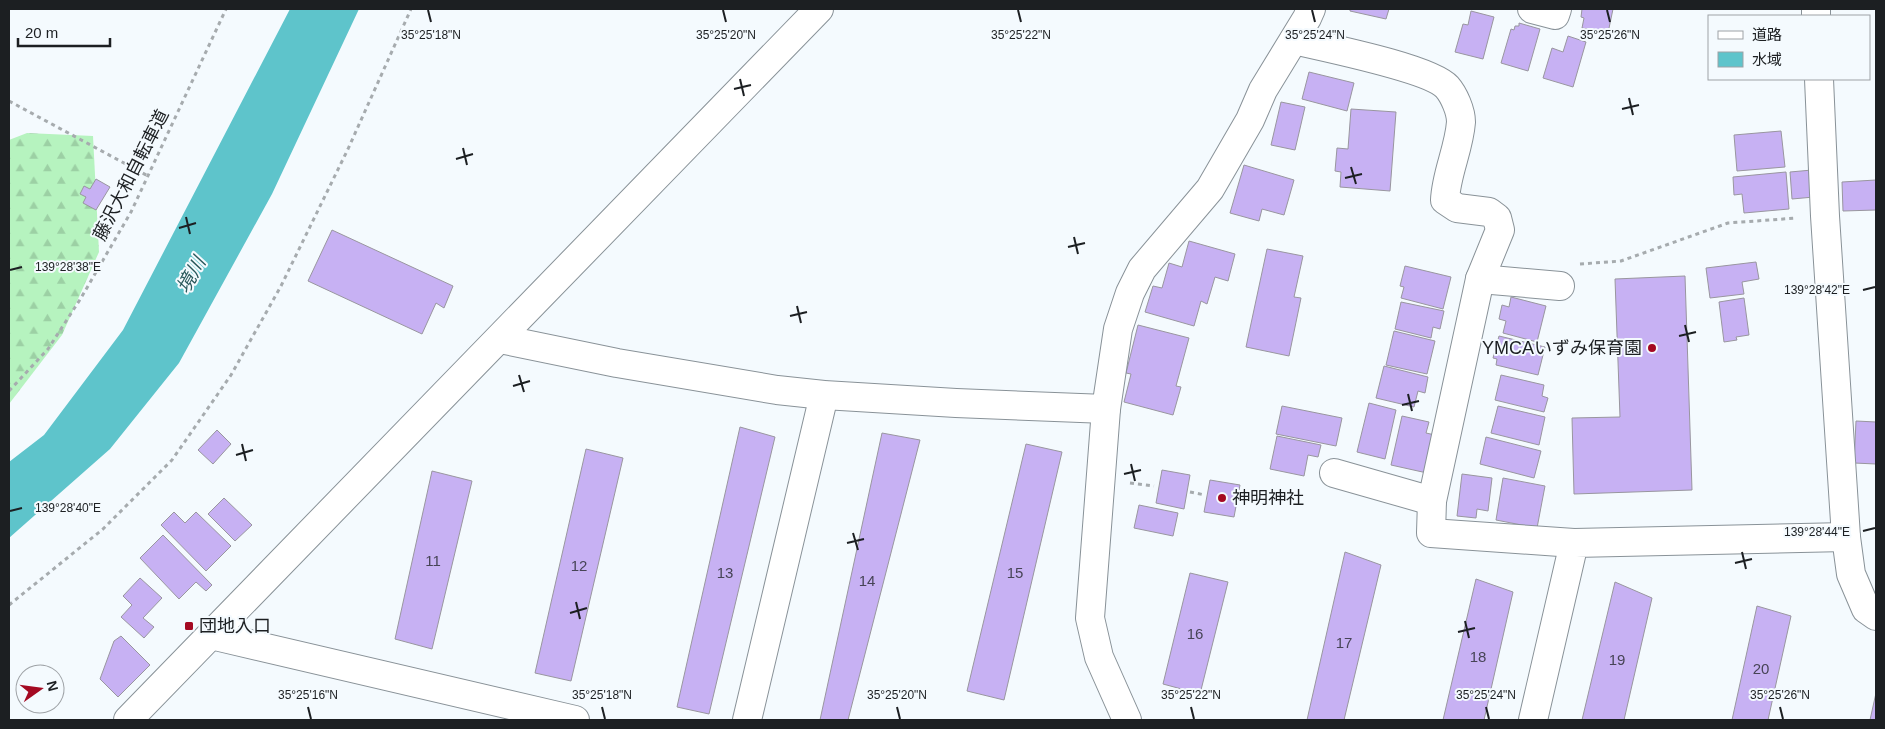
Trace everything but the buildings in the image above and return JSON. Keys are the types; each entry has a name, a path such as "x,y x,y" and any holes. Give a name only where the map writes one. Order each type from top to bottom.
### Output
{"street":[{"path":"128,720 819,9"},
{"path":"1128,720 1099,657 1090,618 1106,409 1118,329 1130,293 1142,269 1210,189 1311,9"},
{"path":"1532,9 1555,15 1556,9"},
{"path":"1294,40 1401,66 1428,75 1446,86 1457,104 1461,121 1452,166 1445,186 1445,200 1457,208 1489,212 1497,218 1500,230 1480,279 1432,501 1431,533 1574,543 1846,537"},
{"path":"1819,80 1825,216 1846,537 1851,574 1866,609 1876,616"},
{"path":"1480,279 1560,286"},
{"path":"500,339 617,363 777,390 824,395 956,403 1106,409"},
{"path":"747,720 824,395"},
{"path":"1334,473 1432,501"},
{"path":"1533,720 1574,543"},
{"path":"210,635 575,720"}],"path":[{"name":"藤沢大和自転車道","path":"9,391 48,349 81,298 131,212 226,9"},
{"path":"9,605 103,529 172,460 231,375 293,261 348,148 411,9"},
{"path":"9,101 148,176"},
{"path":"1560,286 1574,264 1621,261 1728,223 1825,216"},
{"path":"1190,492 1205,495"}],"green space":[{"path":"27,133 93,136 99,252 62,335 9,404 9,140"}],"water":[{"name":"境川","path":"290,9 359,9 272,194 179,363 110,449 9,538 9,462 44,435 123,330"}],"place":[{"name":"YMCAいずみ保育園","path":"1652,348"},
{"name":"神明神社","path":"1222,498"},
{"name":"団地入口","path":"189,626"}]}
